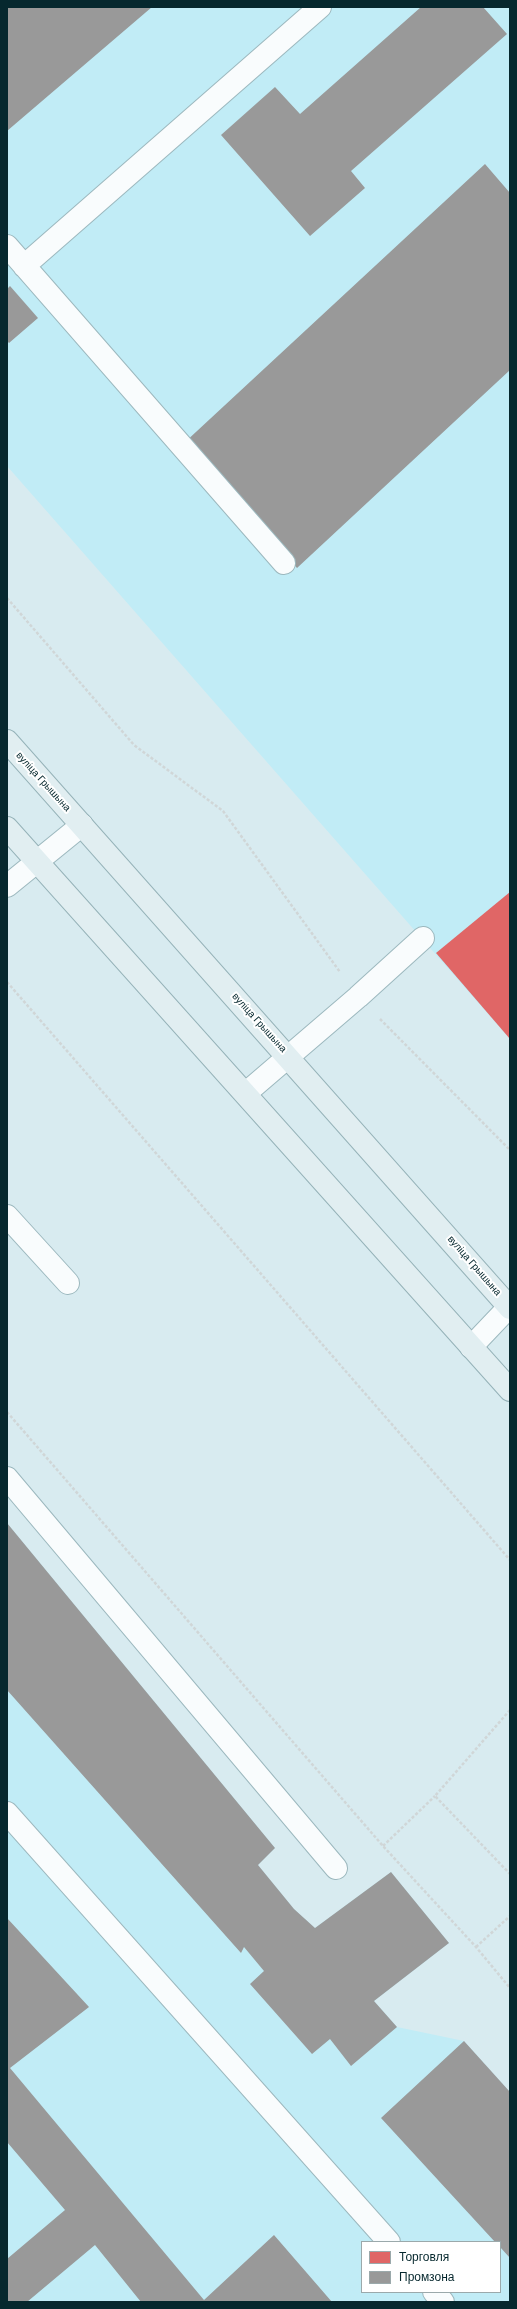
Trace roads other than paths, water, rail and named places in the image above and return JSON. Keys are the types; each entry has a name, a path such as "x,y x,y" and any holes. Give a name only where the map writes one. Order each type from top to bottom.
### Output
{"main road":[{"name":"вуліца Грышына","path":"7,741 510,1307"},
{"path":"7,828 246,1093 510,1390"}],"lane":[{"path":"24,266 320,7"},
{"path":"7,246 284,562"},
{"path":"7,886 82,825"},
{"path":"246,1093 358,997 423,938"},
{"path":"7,1216 68,1283"},
{"path":"471,1347 510,1307"},
{"path":"7,1478 336,1868"},
{"path":"7,1813 389,2241"},
{"path":"435,2293 443,2302"}]}
